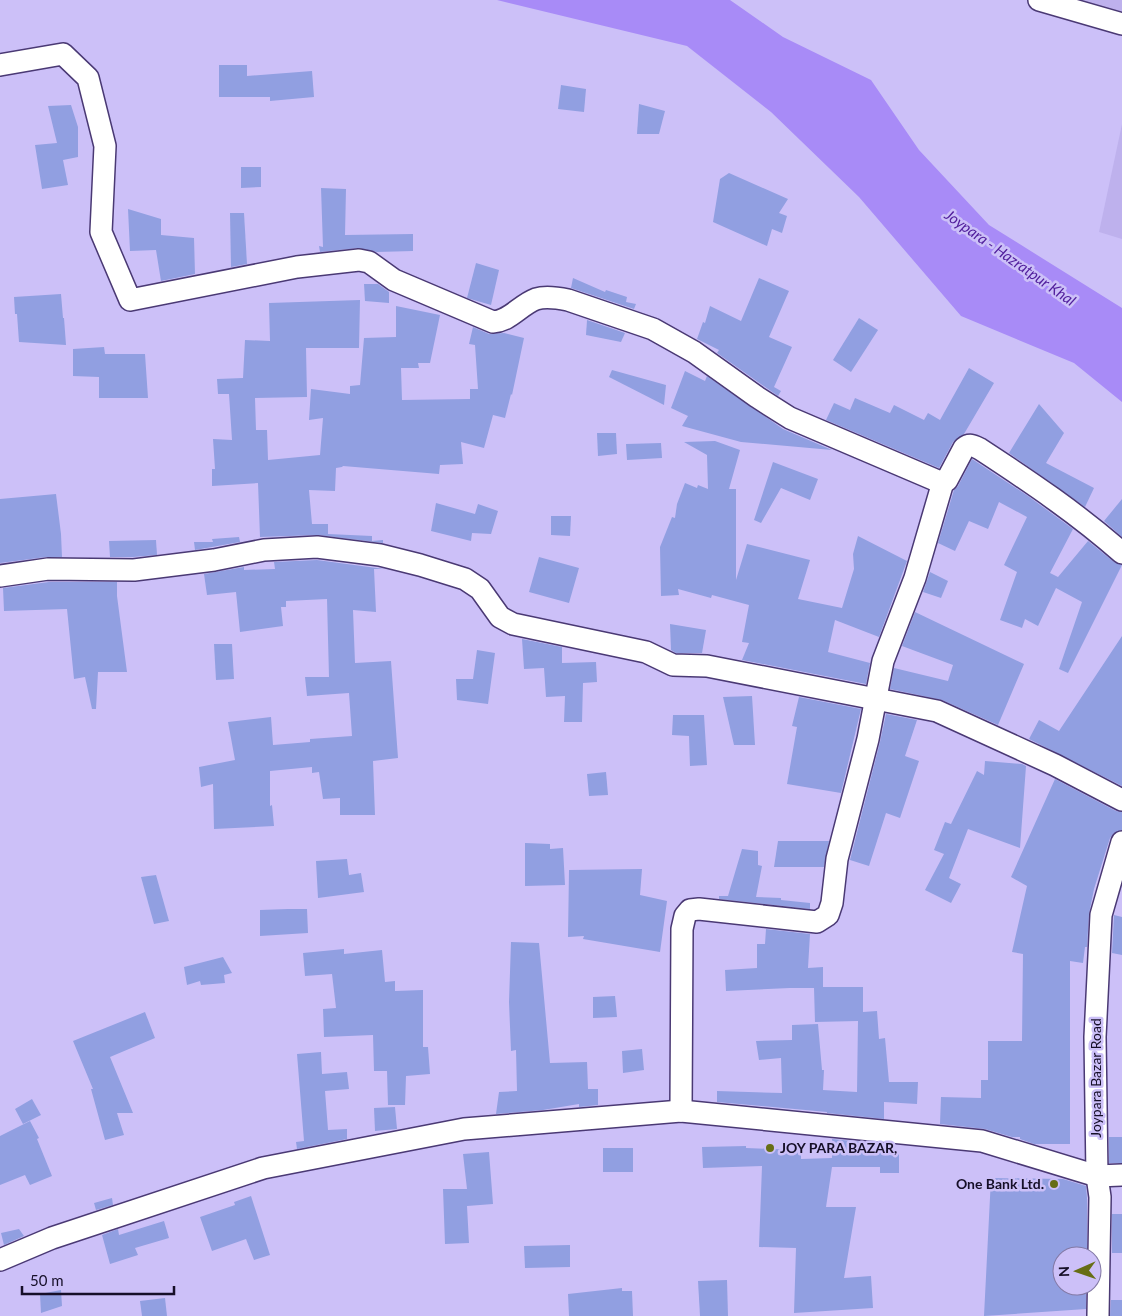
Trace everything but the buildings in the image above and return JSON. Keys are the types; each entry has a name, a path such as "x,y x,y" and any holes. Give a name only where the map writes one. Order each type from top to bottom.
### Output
{"street":[{"path":"1039,0 1122,24"},
{"path":"0,66 64,54 88,78 105,146 102,232 130,300 297,267 359,260 369,262 394,280 493,322 505,319 535,300 554,297 568,300 653,329 694,352 790,418 943,482"},
{"path":"681,1111 682,929 685,916 690,910 699,909 817,922 828,915 832,903 837,859 868,739 883,661 915,578 943,482 947,480 964,448 971,445 1004,464 1056,500 1122,553"},
{"path":"0,576 48,569 134,570 214,560 264,550 286,548 317,547 380,556 420,565 464,579 480,589 500,617 513,624 646,652 673,665 707,666 937,711 1055,765 1122,800"},
{"name":"Joypara Bazar Road","path":"1098,1316 1100,1197 1097,1176 1094,1037 1101,915 1122,842"},
{"path":"0,1260 52,1238 262,1168 464,1129 681,1111 982,1141 1097,1176 1122,1176"}],"shaded area":[{"path":"1077,0 1122,0 1122,12"},
{"path":"1122,124 1122,239 1099,232"}],"water":[{"name":"Joypara - Hazratpur Khal","path":"497,0 730,0 783,37 871,80 919,150 989,225 1122,308 1122,402 1074,363 961,316 859,197 771,112 687,46"}],"place":[{"name":"JOY PARA BAZAR,","path":"770,1148"},
{"name":"One Bank Ltd.","path":"1054,1184"}]}
